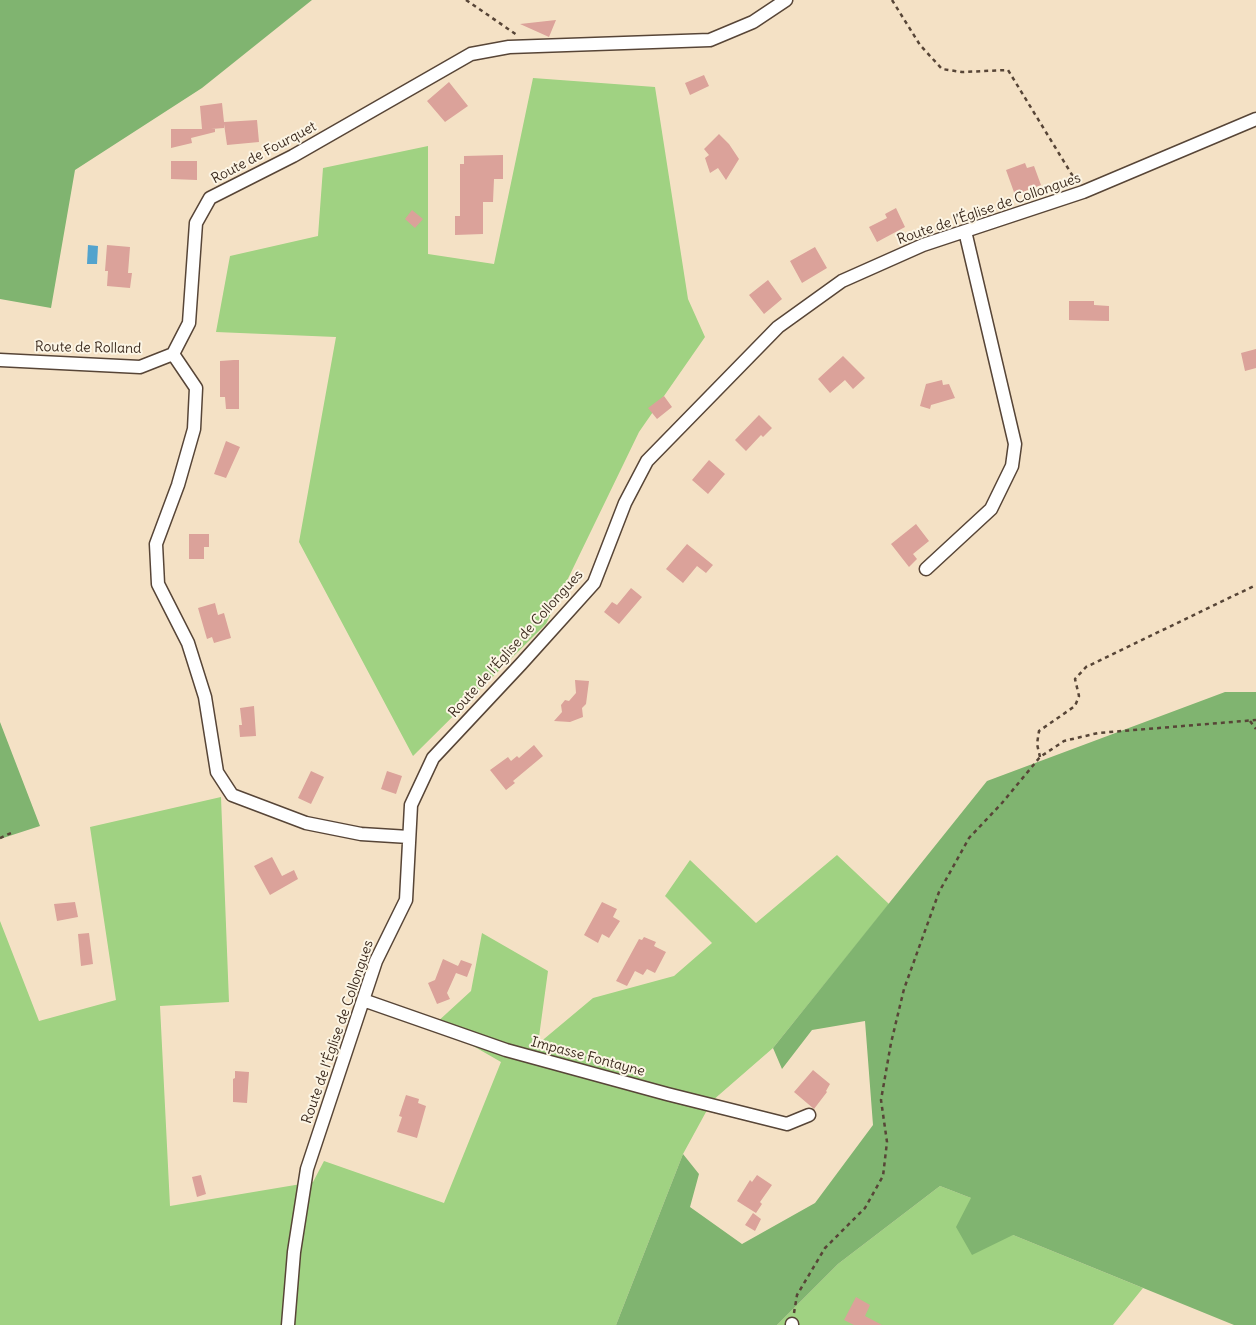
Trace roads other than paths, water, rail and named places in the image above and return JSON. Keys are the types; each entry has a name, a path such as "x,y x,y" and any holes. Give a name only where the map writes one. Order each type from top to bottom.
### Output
{"street":[{"name":"Route de Fourquet","path":"173,354 189,323 196,223 210,198 293,156 471,54 509,47 710,40 752,22 786,0"},
{"name":"Route de l’Église de Collongues","path":"288,1325 294,1252 307,1169 376,961 406,900 411,805 433,758 594,583 625,503 647,461 778,327 842,281 923,245 1083,192 1256,119"},
{"path":"926,569 991,509 1012,466 1015,444 966,231"},
{"name":"Route de Rolland","path":"0,360 140,367 173,354"},
{"path":"173,354 196,388 194,429 178,485 156,544 158,584 188,643 205,697 217,772 232,795 306,823 360,834 410,837"},
{"name":"Impasse Fontayne","path":"363,1000 506,1050 668,1094 787,1124 809,1115"}],"water":[{"path":"88,245 98,246 97,264 87,264"}]}
